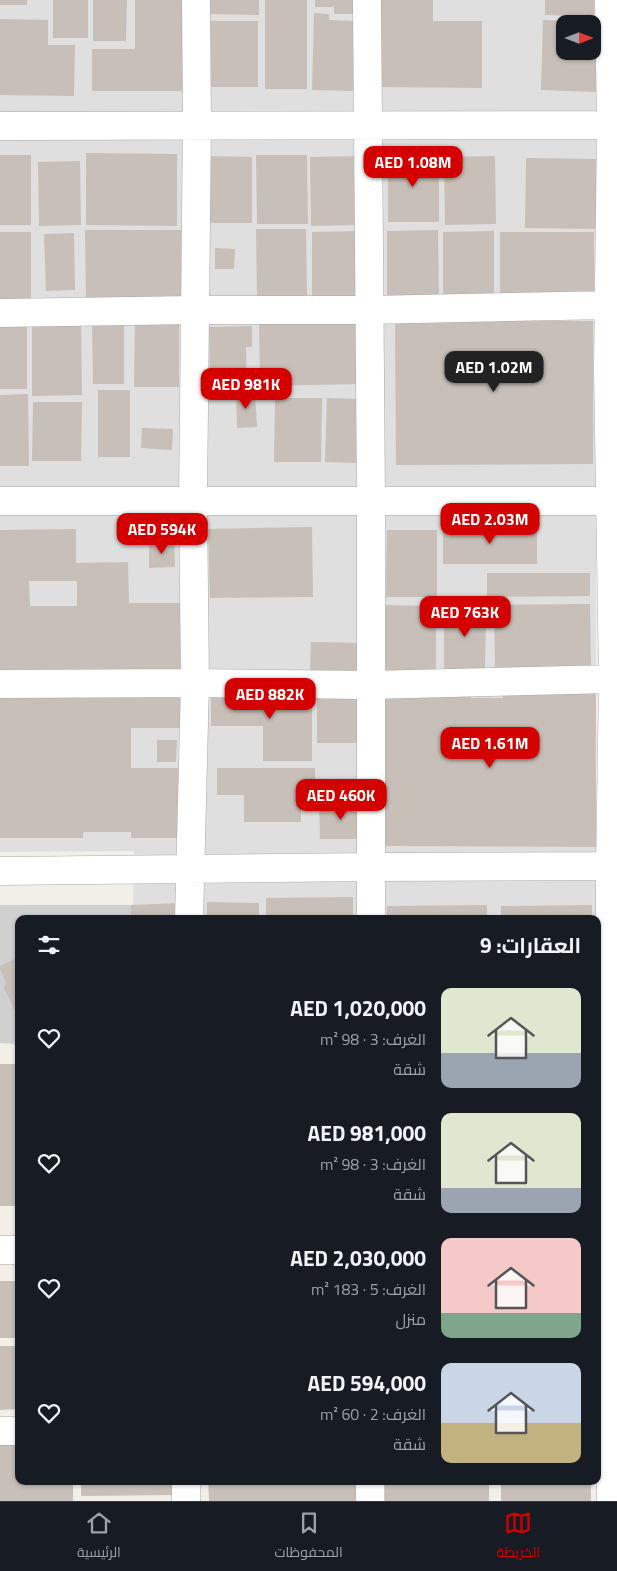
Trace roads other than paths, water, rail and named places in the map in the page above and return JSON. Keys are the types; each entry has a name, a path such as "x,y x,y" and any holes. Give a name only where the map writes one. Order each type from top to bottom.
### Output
{"street":[{"path":"189,915 195,683 193,501 198,125 196,0"},
{"path":"367,0 371,501 370,915"},
{"path":"609,0 614,125 609,305 614,501 613,866 604,1062 608,1248 604,1424 611,1501"},
{"path":"0,126 614,125"},
{"path":"0,313 369,310 609,305"},
{"path":"0,501 614,501"},
{"path":"0,684 195,683 371,685 613,679"},
{"path":"0,871 613,866"},
{"path":"0,1250 15,1250"},
{"path":"0,1431 15,1431"},
{"path":"186,1485 186,1501"},
{"path":"370,1485 370,1501"}]}
